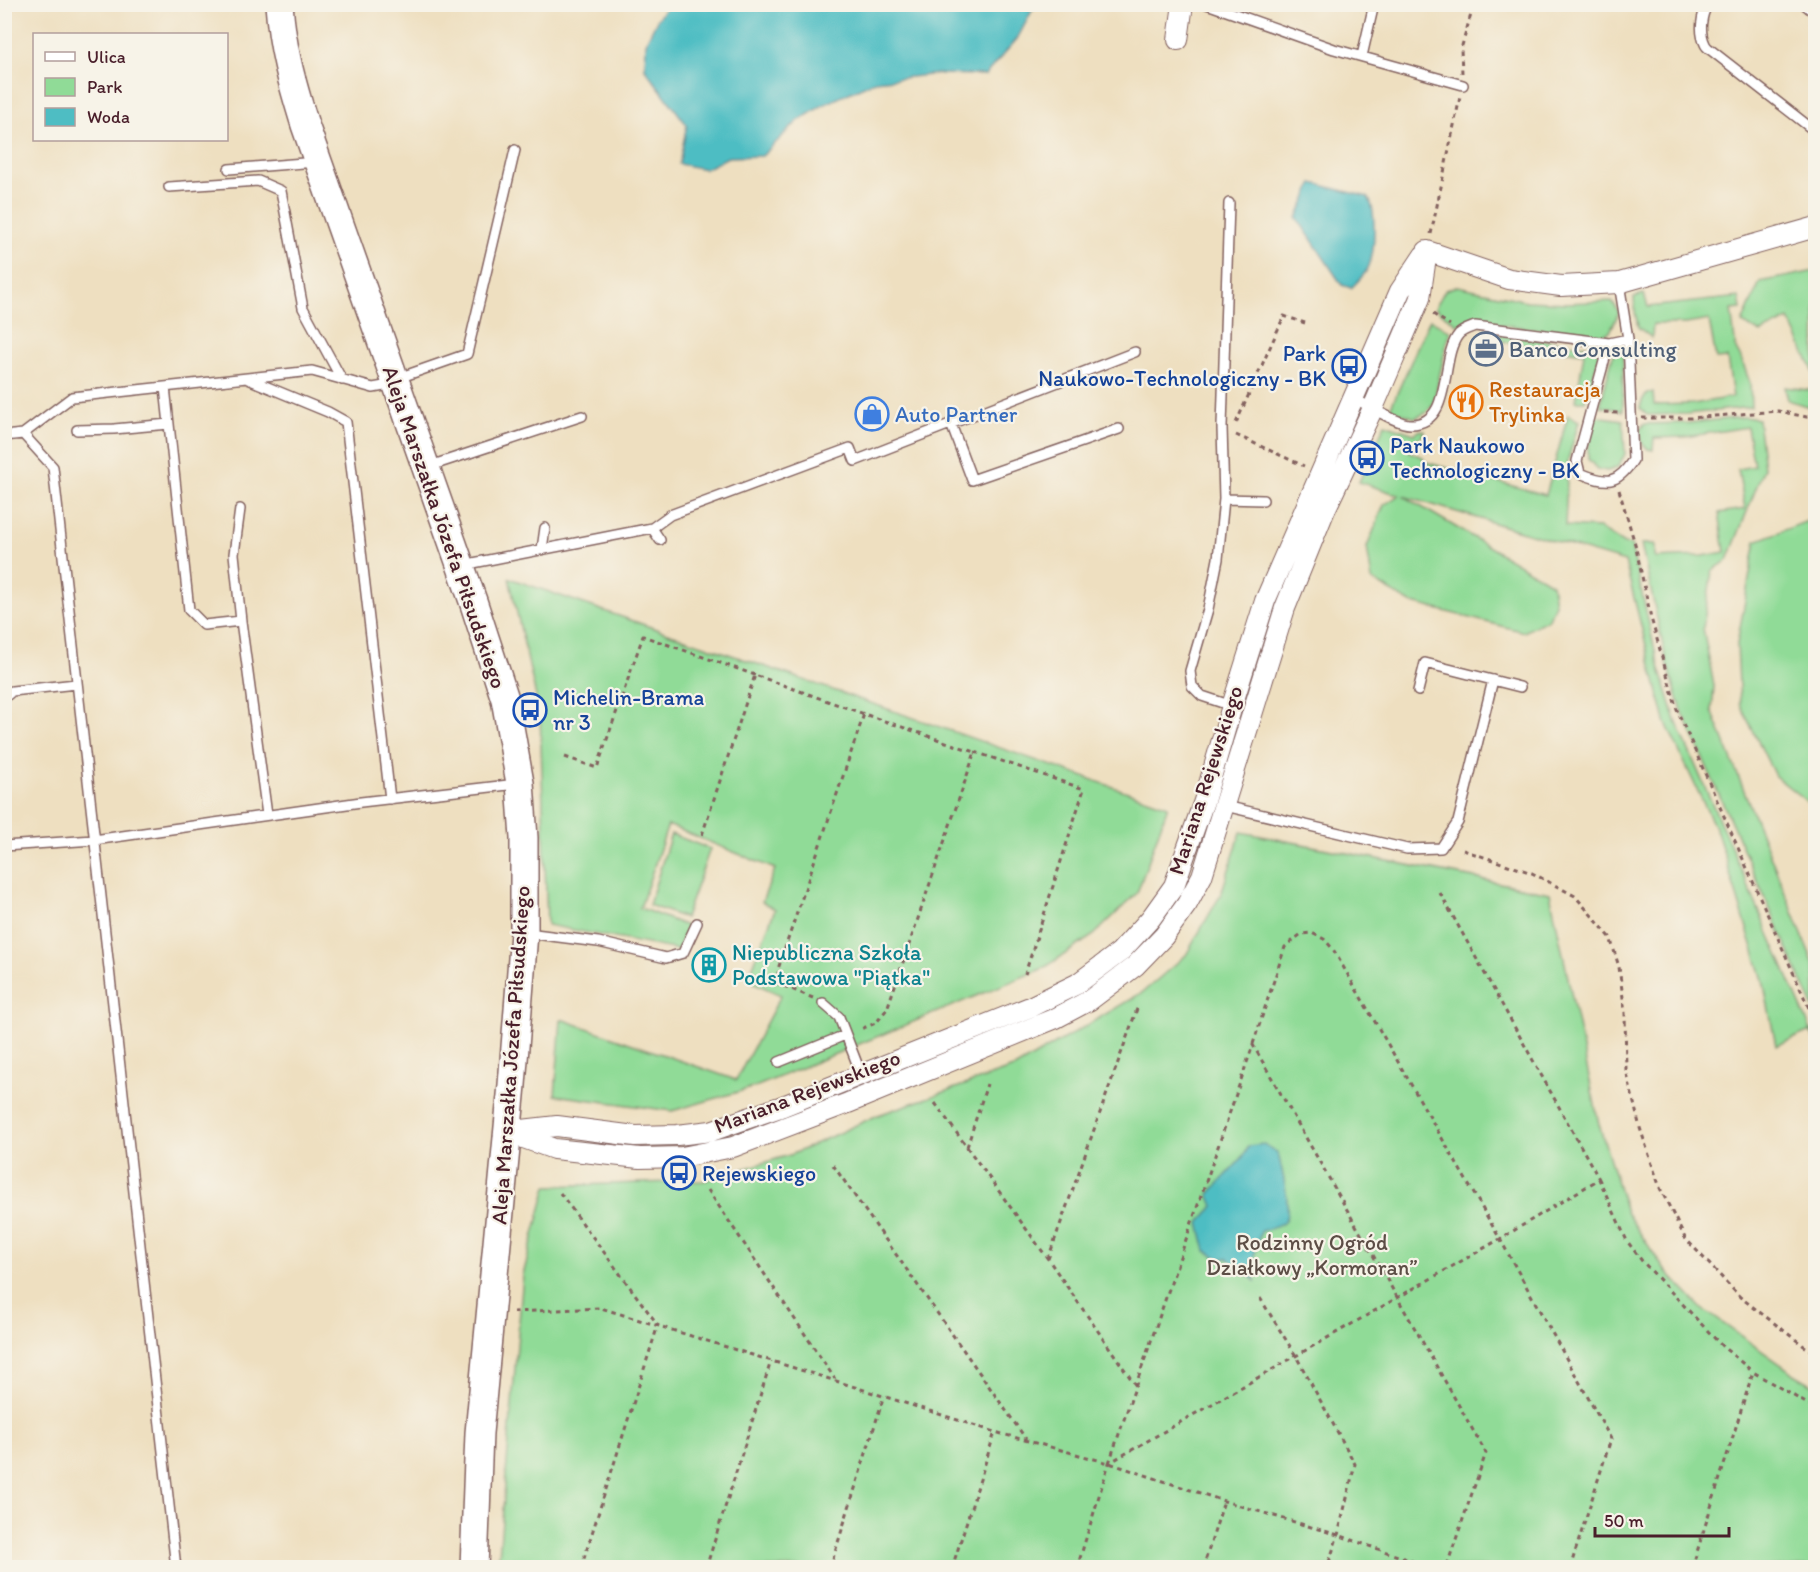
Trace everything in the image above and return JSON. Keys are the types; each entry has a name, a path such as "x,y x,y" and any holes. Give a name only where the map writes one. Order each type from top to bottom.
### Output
{"street":[{"name":"Aleja Marszałka Józefa Piłsudskiego","path":"279,4 288,70 317,162 460,566 504,699 520,783 524,838 524,933 478,1433 474,1568"},
{"path":"1178,40 1183,4"},
{"path":"1427,250 1509,279 1560,286 1619,282 1815,227"},
{"name":"Mariana Rejewskiego","path":"507,1132 557,1126 635,1136 678,1136 711,1131 783,1106 1030,1007 1077,984 1120,952 1151,918 1174,886 1204,801 1265,601 1400,291 1427,250"},
{"name":"Mariana Rejewskiego","path":"507,1132 554,1149 648,1158 682,1157 733,1147 1056,1018 1090,1000 1135,966 1164,936 1187,904 1202,876 1286,608 1324,512 1373,408 1420,298 1427,250"}],"lane":[{"path":"1207,4 1334,49 1463,85"},
{"path":"1362,56 1374,4"},
{"path":"1708,4 1701,24 1705,44 1815,132"},
{"path":"1804,4 1815,14"},
{"path":"4,436 23,434 72,397 312,372 373,388 396,384 407,375 467,354 515,150"},
{"path":"229,169 317,162"},
{"path":"169,187 258,181 281,191 303,308 342,380"},
{"path":"1228,203 1222,427 1224,499 1218,559 1208,609 1190,671 1192,686 1202,696 1232,706"},
{"path":"1609,343 1577,461 1581,473 1602,480 1616,480 1633,460 1628,339 1619,282"},
{"path":"1353,398 1388,417 1411,425 1428,420 1438,409 1453,342 1461,332 1475,326 1609,343 1628,339"},
{"path":"460,566 652,528 670,515 850,448 855,461 1135,352"},
{"path":"245,378 328,412 346,422 390,799"},
{"path":"165,387 189,610 204,625 241,621"},
{"path":"425,467 582,416"},
{"path":"77,430 169,424"},
{"path":"951,424 972,480 1119,429"},
{"path":"23,434 53,467 176,1568"},
{"path":"1224,499 1263,500"},
{"path":"240,508 234,554 267,815"},
{"path":"542,549 545,528"},
{"path":"652,528 660,540"},
{"path":"1418,691 1425,663 1520,687"},
{"path":"1204,801 1407,849 1440,848 1458,822 1493,680"},
{"path":"4,698 12,691 76,684"},
{"path":"4,846 94,840 267,815 520,783"},
{"path":"524,933 598,942 666,958 683,953 697,923"},
{"path":"823,1003 839,1017 844,1035 861,1074"},
{"path":"779,1062 844,1035"}],"path":[{"path":"1427,250 1463,85 1461,49 1474,4"},
{"path":"1429,312 1461,332"},
{"path":"1305,324 1284,315 1232,433 1308,468"},
{"path":"1590,410 1643,418 1690,418 1778,411 1815,419"},
{"path":"1616,480 1635,544 1651,618 1677,710 1815,1024"},
{"path":"565,757 597,768 643,636 1084,789 1025,974"},
{"path":"702,835 755,675"},
{"path":"823,1003 779,984 778,969 864,714"},
{"path":"844,1035 876,1023 887,1009 975,752"},
{"path":"1462,850 1532,873 1575,896 1610,937 1619,967 1625,1013 1626,1070 1640,1128 1660,1188 1685,1238 1740,1297 1815,1353"},
{"path":"1440,893 1599,1179 1627,1241 1642,1261 1722,1346 1753,1372 1815,1409"},
{"path":"1077,1568 1109,1463 1285,947 1301,934 1312,933 1324,939 1333,949 1500,1239 1611,1439 1570,1568"},
{"path":"1048,1259 1138,1006"},
{"path":"1253,1045 1486,1453 1446,1568"},
{"path":"967,1147 987,1084"},
{"path":"935,1102 1136,1386"},
{"path":"833,1165 1027,1441"},
{"path":"1109,1463 1500,1239 1599,1179"},
{"path":"708,1190 836,1381"},
{"path":"560,1193 658,1326"},
{"path":"1260,1298 1296,1356 1355,1464 1338,1535 1327,1568"},
{"path":"490,1313 601,1308 995,1432 1109,1463 1338,1535 1432,1568"},
{"path":"581,1568 658,1326"},
{"path":"706,1568 771,1360"},
{"path":"1692,1568 1753,1372"},
{"path":"830,1568 884,1396"},
{"path":"952,1568 995,1432"},
{"path":"1203,1568 1224,1501"},
{"path":"1814,1568 1815,1563"}],"green space":[{"path":"1816,271 1815,375 1789,319 1761,333 1742,323 1760,282"},
{"path":"1457,286 1527,301 1566,303 1612,301 1619,312 1610,332 1599,336 1468,321 1458,325 1435,308 1445,290"},
{"path":"1644,294 1648,307 1739,297 1741,309 1731,310 1736,349 1750,383 1751,407 1687,414 1647,415 1640,408 1647,394 1653,392 1654,405 1693,404 1733,397 1727,358 1716,359 1709,320 1686,324 1653,324 1652,338 1638,327 1635,311 1634,297"},
{"path":"1430,319 1451,332 1433,405 1426,413 1415,418 1390,409"},
{"path":"1500,334 1596,347 1600,354 1585,401 1576,401 1584,353 1499,341"},
{"path":"1618,349 1623,351 1623,411 1600,406 1614,351"},
{"path":"1785,387 1815,391 1815,409 1788,400"},
{"path":"1568,415 1579,421 1568,460 1565,526 1599,528 1624,544 1631,545 1657,659 1676,721 1811,1030 1815,1031 1815,1039 1810,1031 1776,1046 1763,980 1717,832 1665,721 1625,562 1403,496 1552,584 1555,604 1549,619 1524,632 1409,602 1372,580 1367,547 1384,505 1399,495 1359,482 1385,424 1414,434 1421,430 1425,431 1422,436 1414,440 1408,449 1423,457 1425,462 1546,495"},
{"path":"1596,416 1623,420 1625,454 1617,468 1607,471 1597,469 1588,459 1588,449"},
{"path":"1745,417 1758,419 1764,468 1728,560 1712,571 1703,628 1714,686 1712,711 1815,967 1815,1011 1682,711 1667,664 1641,544 1655,544 1655,558 1703,556 1725,552 1719,513 1745,509 1738,469 1754,466 1747,427 1685,437 1654,438 1653,450 1648,449 1641,442 1640,430 1644,424 1688,423"},
{"path":"1815,518 1815,808 1775,776 1740,704 1737,644 1756,541"},
{"path":"509,578 1168,806 1137,893 1094,935 1044,968 755,1087 672,1111 555,1095 561,1019 736,1080 781,995 754,983 750,974 775,909 762,902 775,869 668,825 640,908 687,926 678,950 547,925 540,714"},
{"name":"Rodzinny Ogród Działkowy „Kormoran”","path":"1241,832 1550,893 1599,1124 1626,1212 1664,1269 1700,1307 1815,1386 1815,1567 498,1568 523,1275 547,1186 703,1181 793,1154 878,1115 1016,1067 1143,992 1186,955 1221,894"},
{"path":"671,834 710,849 685,918 649,905"}],"water":[{"path":"668,5 1035,5 1017,39 985,75 938,74 875,81 823,105 798,121 762,156 728,157 705,169 679,164 687,125 645,69 646,42 658,18"},
{"path":"1313,183 1368,197 1371,203 1374,241 1371,259 1366,272 1351,288 1342,285 1297,218"},
{"path":"1264,1144 1278,1153 1286,1190 1287,1210 1283,1223 1261,1231 1251,1267 1255,1281 1227,1258 1220,1259 1206,1251 1199,1223 1214,1206 1209,1194 1242,1158 1249,1146"}],"place":[{"name":"Banco Consulting","path":"1486,349"},
{"name":"Park Naukowo-Technologiczny - BK","path":"1349,366"},
{"name":"Restauracja Trylinka","path":"1466,402"},
{"name":"Auto Partner","path":"872,414"},
{"name":"Park Naukowo Technologiczny - BK","path":"1367,458"},
{"name":"Michelin-Brama nr 3","path":"530,710"},
{"name":"Niepubliczna Szkoła Podstawowa \"Piątka\"","path":"709,965"},
{"name":"Rejewskiego","path":"679,1173"}]}
